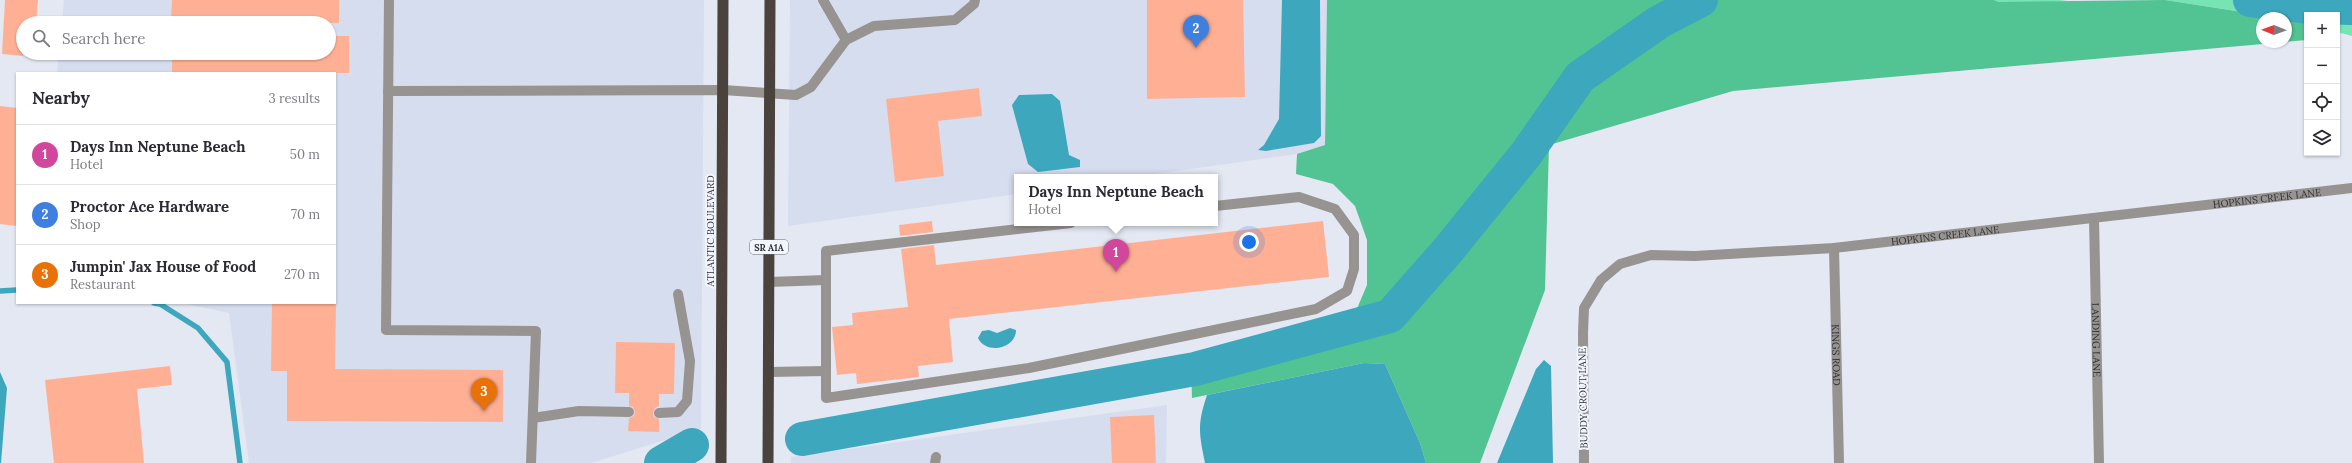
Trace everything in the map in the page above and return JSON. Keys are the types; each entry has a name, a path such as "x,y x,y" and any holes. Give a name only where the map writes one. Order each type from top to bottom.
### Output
{"highway":[{"name":"ATLANTIC BOULEVARD","path":"720,463 723,0"},
{"name":"SR A1A","path":"768,463 772,1"}],"street":[{"path":"389,0 386,330 536,331 531,463"},
{"path":"823,0 846,40"},
{"path":"388,91 723,90 796,95 811,87 846,40 874,26 955,20 974,4 975,0"},
{"name":"HOPKINS CREEK LANE","path":"1583,333 1584,308 1601,280 1620,264 1651,255 1696,256 1834,248 2352,188"},
{"path":"1045,226 826,251 826,398 1022,369 1316,309 1346,291 1354,269 1354,235 1335,209 1299,196 1218,206"},
{"name":"LANDING LANE","path":"2094,218 2099,463"},
{"name":"KINGS ROAD","path":"1834,248 1839,463"},
{"path":"769,282 826,280"},
{"path":"659,412 678,412 687,401 690,361 678,294"},
{"name":"BUDDY CROUT LANE","path":"1583,333 1584,463"},
{"path":"769,372 826,371"},
{"path":"533,418 579,411 629,412"}],"shaded area":[{"path":"64,0 704,0 701,429 591,463 249,463 229,313 188,304 336,304 336,72 57,72 58,60 336,60 336,16 63,16"},
{"path":"790,0 1327,0 1325,145 1297,154 1155,174 1014,174 1014,194 788,226"},
{"path":"1167,405 1166,463 791,463 791,457"}],"green space":[{"path":"1327,0 1994,0 1999,2 2165,0 2256,14 2256,44 1733,91 1549,145 1545,290 1480,463 1426,463 1420,443 1385,364 1364,363 1192,398 1191,361 1353,318 1367,285 1367,240 1355,206 1333,184 1296,174 1297,154 1325,145"},
{"path":"1994,0 2068,0 2042,3 1999,2"},
{"path":"2165,0 2352,0 2352,36 2340,33 2340,12 2304,12 2304,22 2292,20 2292,12 2256,12 2256,14"},
{"path":"2292,20 2304,22 2304,40 2292,41"}],"water":[{"path":"1282,0 1320,0 1321,136 1314,143 1266,151 1258,150 1264,145 1279,119"},
{"path":"1052,94 1060,101 1069,155 1080,160 1080,167 1038,172 1028,164 1012,105 1019,95"},
{"path":"1010,328 1016,330 1015,336 1011,342 1000,348 987,347 978,338 982,331 989,330 997,333"},
{"path":"1544,360 1551,366 1553,463 1497,463 1536,369"},
{"path":"1364,363 1385,364 1420,443 1426,463 1205,463 1200,436 1200,422 1207,395"},
{"path":"0,372 7,388 1,463 0,463"}],"building":[{"path":"5,0 38,0 37,16 16,16 16,55 2,54"},
{"path":"172,0 339,0 339,23 336,23 336,16 171,16"},
{"path":"1147,0 1243,0 1245,97 1147,99"},
{"path":"336,36 349,36 349,73 172,72 172,60 336,60"},
{"path":"979,88 982,116 938,121 944,176 895,182 886,99"},
{"path":"0,106 16,108 16,226 0,224"},
{"path":"932,221 933,232 900,236 899,225"},
{"path":"1323,221 1329,277 949,319 953,362 918,366 919,377 857,384 856,373 837,375 832,327 853,325 852,313 908,307 901,249 934,245 936,265"},
{"path":"272,304 336,304 335,369 503,370 503,422 287,421 287,371 271,371"},
{"path":"616,342 675,343 674,394 659,394 659,406 655,408 653,413 654,417 659,419 659,432 628,431 629,418 634,416 635,412 633,407 629,406 629,393 615,393"},
{"path":"170,366 172,385 137,389 144,463 54,463 45,380"},
{"path":"1154,415 1156,463 1112,463 1110,417"}],"waterway":[{"path":"802,439 1195,369 1390,316 1449,249 1526,154 1580,77 1659,22 1701,0"},
{"path":"2250,0 2310,7 2352,8"},
{"path":"0,291 16,290"},
{"path":"160,304 198,328 227,362 240,463"},
{"path":"661,463 692,445"}],"place":[{"name":"Proctor Ace Hardware","path":"1196,48"},
{"name":"Days Inn Neptune Beach","path":"1116,272"},
{"name":"Jumpin' Jax House of Food","path":"484,411"}]}
